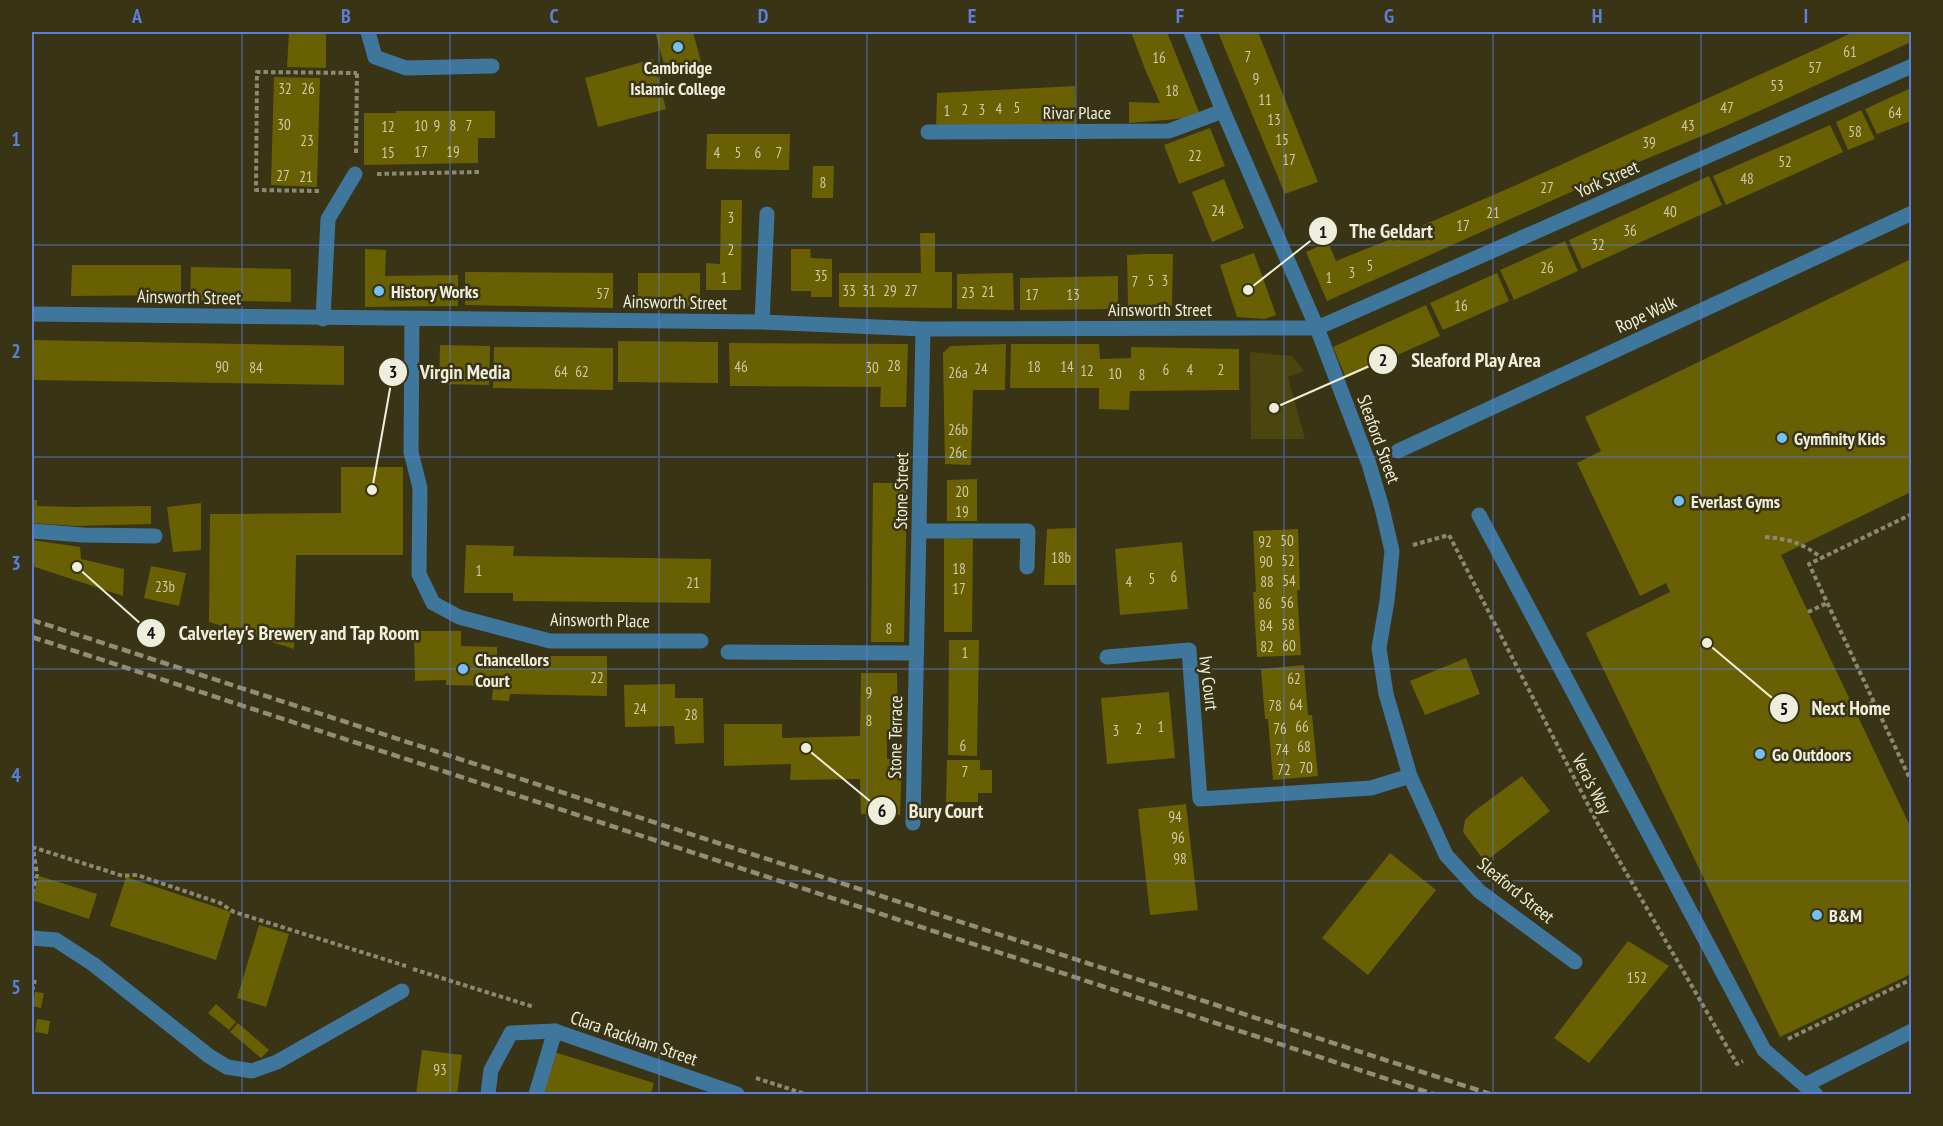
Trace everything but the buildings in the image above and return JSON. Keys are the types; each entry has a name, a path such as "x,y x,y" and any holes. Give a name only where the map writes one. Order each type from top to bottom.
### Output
{"street":[{"path":"368,32 375,57 406,68 492,66"},
{"name":"Sleaford Street","path":"1191,32 1317,328 1370,465 1392,551 1379,648 1386,694 1410,776 1446,855 1479,891 1575,962"},
{"name":"York Street","path":"1317,328 1911,66"},
{"name":"Rivar Place","path":"928,132 1169,131 1223,111"},
{"path":"323,319 328,219 355,174"},
{"name":"Rope Walk","path":"1398,451 1911,213"},
{"path":"762,322 766,214"},
{"name":"Ainsworth Street","path":"32,314 323,319 762,322 923,329 1317,328"},
{"name":"Ainsworth Place","path":"412,318 411,452 420,488 419,574 433,603 459,617 550,641 701,642"},
{"name":"Stone Street","path":"916,653 923,329"},
{"path":"1479,515 1764,1050 1810,1090 1911,1031"},
{"path":"32,531 83,535 155,536"},
{"path":"920,531 1028,531 1027,567"},
{"name":"Ivy Court","path":"1107,657 1189,650 1200,799 1371,788 1410,776"},
{"path":"728,652 916,653"},
{"name":"Stone Terrace","path":"913,823 916,653"},
{"path":"32,938 56,940 93,963 227,1068 252,1071 278,1062 402,990"},
{"path":"536,1095 555,1031"},
{"name":"Clara Rackham Street","path":"488,1095 491,1070 511,1033 555,1031 737,1095"}],"path":[{"path":"340,198 327,191 256,190 257,72 357,73 375,57"},
{"path":"357,73 355,174 479,172"},
{"path":"1911,514 1809,564 1911,783"},
{"name":"Vera's Way","path":"1392,551 1449,535 1598,824 1737,1064 1764,1050"},
{"path":"1765,537 1781,538 1803,544 1822,558"},
{"path":"1808,612 1827,603"},
{"path":"1856,711 1873,702"},
{"path":"32,893 37,875 32,847 123,876 137,875 220,903 234,912 540,1009"},
{"path":"1764,1050 1911,979"},
{"path":"32,991 35,980"},
{"path":"750,1077 805,1095"}],"shaded area":[{"path":"1250,352 1292,356 1304,371 1288,377 1305,439 1251,439"}],"railway":[{"path":"32,620 1490,1094"},
{"path":"32,637 1433,1094"}],"place":[{"name":"Cambridge Islamic College","path":"678,47"},
{"name":"The Geldart","path":"1248,290"},
{"name":"History Works","path":"379,291"},
{"name":"Sleaford Play Area","path":"1274,408"},
{"name":"Gymfinity Kids","path":"1782,438"},
{"name":"Virgin Media","path":"372,490"},
{"name":"Everlast Gyms","path":"1679,501"},
{"name":"Calverley's Brewery and Tap Room","path":"77,567"},
{"name":"Next Home","path":"1707,643"},
{"name":"Chancellors Court","path":"463,669"},
{"name":"Bury Court","path":"806,748"},
{"name":"Go Outdoors","path":"1760,754"},
{"name":"B&M","path":"1817,915"}]}
